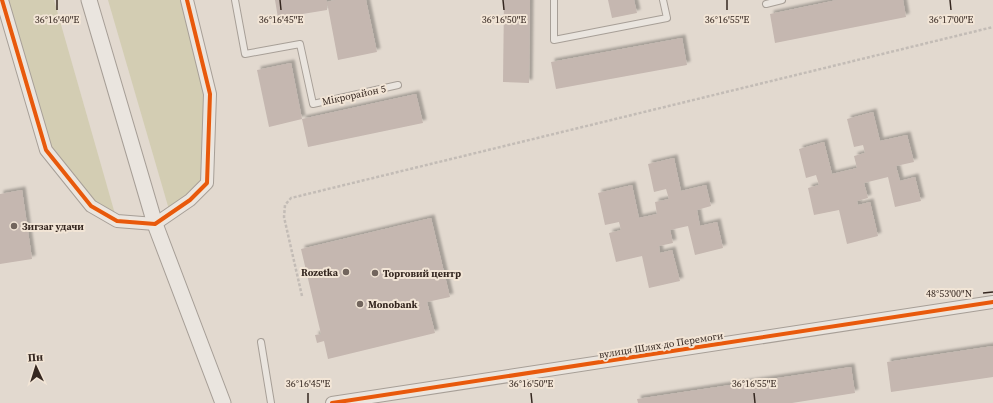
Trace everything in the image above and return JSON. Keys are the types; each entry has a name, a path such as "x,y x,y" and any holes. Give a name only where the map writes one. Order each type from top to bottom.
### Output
{"street":[{"path":"2,0 46,150 91,206 117,221 155,224 190,200 206,183 210,94 187,0"},
{"path":"89,0 155,224 223,403"},
{"name":"вулиця Шлях до Перемоги","path":"332,403 393,396 993,302"}],"lane":[{"name":"Мікрорайон 5","path":"235,0 245,54 300,44 313,104 398,85"},
{"path":"554,0 554,40 667,18 663,0"},
{"path":"766,4 782,0"},
{"path":"261,342 271,403"}],"path":[{"path":"302,296 284,217 285,205 291,198 993,27"}],"shaded area":[{"path":"2,0 54,0 117,221 91,206 46,150"},
{"path":"108,0 187,0 210,94 207,183 170,213"}],"building":[{"path":"275,0 326,0 327,10 278,18"},
{"path":"335,0 366,0 377,52 338,60 327,2"},
{"path":"504,0 530,0 529,83 503,82"},
{"path":"608,0 634,0 637,13 612,18"},
{"path":"837,0 903,0 906,17 775,43 770,14"},
{"path":"682,38 687,65 556,89 551,62"},
{"path":"291,63 302,119 269,127 257,70"},
{"path":"416,94 423,123 308,147 302,119"},
{"path":"873,112 880,141 907,135 914,162 896,166 900,181 915,177 921,201 895,207 888,177 864,183 868,198 857,201 858,205 870,202 878,236 847,244 839,210 814,215 808,188 819,185 816,175 806,178 799,149 824,142 832,174 857,168 854,156 865,153 863,145 854,147 847,119"},
{"path":"674,158 681,191 706,185 711,206 697,210 700,226 717,222 723,248 695,255 688,226 670,230 673,243 659,246 660,253 672,250 680,281 649,288 642,256 616,262 609,233 621,230 619,222 605,225 598,193 632,185 639,218 657,214 655,202 669,199 666,189 654,192 648,164"},
{"name":"Зигзаг удачи","path":"22,190 32,259 0,264 0,194"},
{"name":"Торговий центр","path":"431,218 450,297 427,302 435,333 328,359 324,341 317,343 315,335 321,334 301,249"},
{"path":"993,346 993,377 891,392 887,362"},
{"path":"851,367 855,393 792,403 638,403 637,399"}],"cycle path":[{"path":"2,0 46,150 91,206 117,221 155,224 190,200 207,183 210,94 187,0"},
{"path":"332,403 993,302"}],"place":[{"name":"Зигзаг удачи","path":"14,226"},
{"name":"Rozetka","path":"346,272"},
{"name":"Торговий центр","path":"375,273"},
{"name":"Monobank","path":"360,304"}]}
